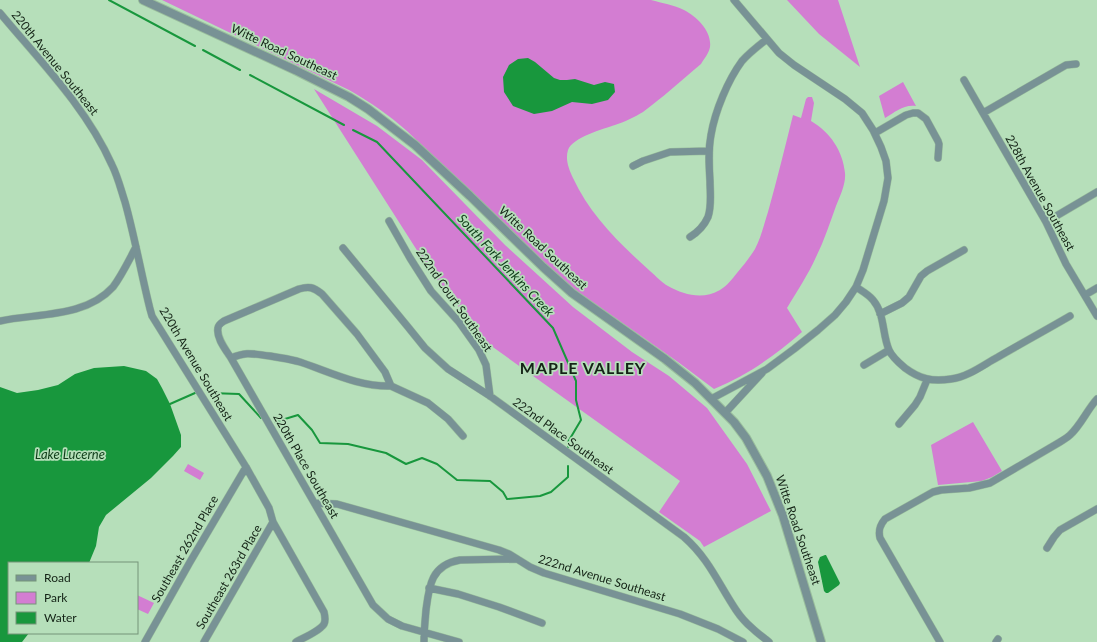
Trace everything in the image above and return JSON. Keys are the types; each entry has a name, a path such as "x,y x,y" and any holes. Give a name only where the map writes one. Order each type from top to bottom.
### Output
{"street":[{"name":"Witte Road Southeast","path":"143,0 295,70 368,108 415,145 572,293 665,359 695,383 734,422 746,438 774,490 821,642"},
{"path":"711,399 766,369 818,330 835,315 846,302 856,288 872,243 882,208 888,178 886,161 882,147 862,113 845,99 794,65 779,53 734,0"},
{"name":"220th Avenue Southeast","path":"0,13 67,94 84,116 102,145 113,166 119,183 152,316 246,467 269,508 273,522 324,612 325,622 321,628 296,642"},
{"path":"690,237 702,228 708,216 710,205 709,151 711,134 724,94 742,61 767,39"},
{"path":"983,113 1066,65 1076,64"},
{"name":"228th Avenue Southeast","path":"964,80 1046,222 1066,264 1097,316"},
{"path":"875,133 906,115 918,113 926,119 938,141 938,158"},
{"path":"633,166 670,152 709,151"},
{"path":"1046,222 1097,192"},
{"name":"222nd Court Southeast","path":"389,221 431,291 459,322 479,350 486,365 490,396"},
{"path":"0,321 68,311 93,302 113,286 136,247"},
{"name":"222nd Place Southeast","path":"343,248 426,348 448,369 490,396 684,536 694,545 703,556 736,610 752,628 769,642"},
{"path":"880,314 902,303 909,297 927,270 964,250"},
{"name":"220th Place Southeast","path":"391,386 385,372 357,334 322,294 310,287 299,289 224,321 218,327 219,337 373,605 395,623 424,633 459,642"},
{"path":"856,288 873,299 880,314 889,350 894,357 900,364 927,380 951,379 971,372 1070,316"},
{"path":"1085,295 1097,288"},
{"path":"864,365 889,350"},
{"path":"231,358 239,354 248,353 294,360 345,379 375,386 391,386 428,403 448,419 463,436"},
{"path":"725,413 766,369"},
{"path":"899,424 915,405 927,380"},
{"path":"940,642 880,538 879,527 885,518 926,495 941,490 969,488 990,483 1060,442 1070,435 1097,398"},
{"name":"Southeast 262nd Place","path":"145,642 246,467"},
{"name":"222nd Avenue Southeast","path":"315,503 337,504 499,550 544,573 680,614 718,629 743,642"},
{"path":"1047,548 1060,530 1097,509"},
{"name":"Southeast 263rd Place","path":"204,642 273,522"},
{"path":"424,642 429,588 438,571 453,561 517,559"},
{"path":"429,588 458,594 499,606 542,623"}],"green space":[{"path":"162,0 651,0 672,5 684,10 694,16 703,25 709,35 710,47 708,54 701,64 665,95 637,116 582,137 571,145 567,154 567,161 570,171 580,192 597,217 639,261 661,281 680,292 687,294 700,296 714,293 723,288 729,282 755,249 761,236 768,212 793,115 801,118 806,99 808,97 812,97 814,103 811,121 830,136 842,157 845,181 819,251 806,277 787,308 802,332 760,364 738,378 714,389 574,289 547,266 407,131 379,109 349,90"},
{"path":"787,0 838,0 860,67 819,34"},
{"path":"903,82 916,106 904,107 885,118 879,96"},
{"path":"314,89 377,126 422,160 505,245 573,307 632,352 669,376 707,408 747,464 771,511 704,547 700,541 659,512 680,481 490,345 427,266"},
{"path":"973,422 1002,471 982,481 938,485 931,445"},
{"path":"188,464 204,473 200,480 184,471"},
{"path":"138,595 154,603 148,614 138,609"}],"water":[{"path":"528,58 554,78 560,80 575,79 594,85 605,82 614,84 615,92 608,100 592,104 572,102 552,111 534,114 513,106 504,92 503,77 509,65 518,59"},
{"name":"Lake Lucerne","path":"124,366 146,371 157,379 170,404 181,435 181,447 151,478 106,515 99,527 96,546 89,562 8,562 8,634 28,634 22,642 0,642 0,387 17,393 38,390 58,385 75,374 94,368"},
{"path":"825,555 840,583 828,593 824,591 818,562 820,557"}],"waterway":[{"name":"South Fork Jenkins Creek","path":"109,0 195,46"},
{"name":"South Fork Jenkins Creek","path":"203,50 240,70"},
{"name":"South Fork Jenkins Creek","path":"250,75 344,125"},
{"name":"South Fork Jenkins Creek","path":"353,130 377,142 553,328 576,381 576,400 581,420 568,442 568,447"},
{"name":"South Fork Jenkins Creek","path":"170,404 195,393"},
{"name":"South Fork Jenkins Creek","path":"210,393 239,394 261,418"},
{"name":"South Fork Jenkins Creek","path":"275,422 298,415 312,430 320,443 348,444 386,453 406,464 422,458 437,464 457,480 490,481 503,492 507,499 540,496 551,492 568,477 568,466"}],"district":[{"name":"MAPLE VALLEY","path":"583,368"}]}
